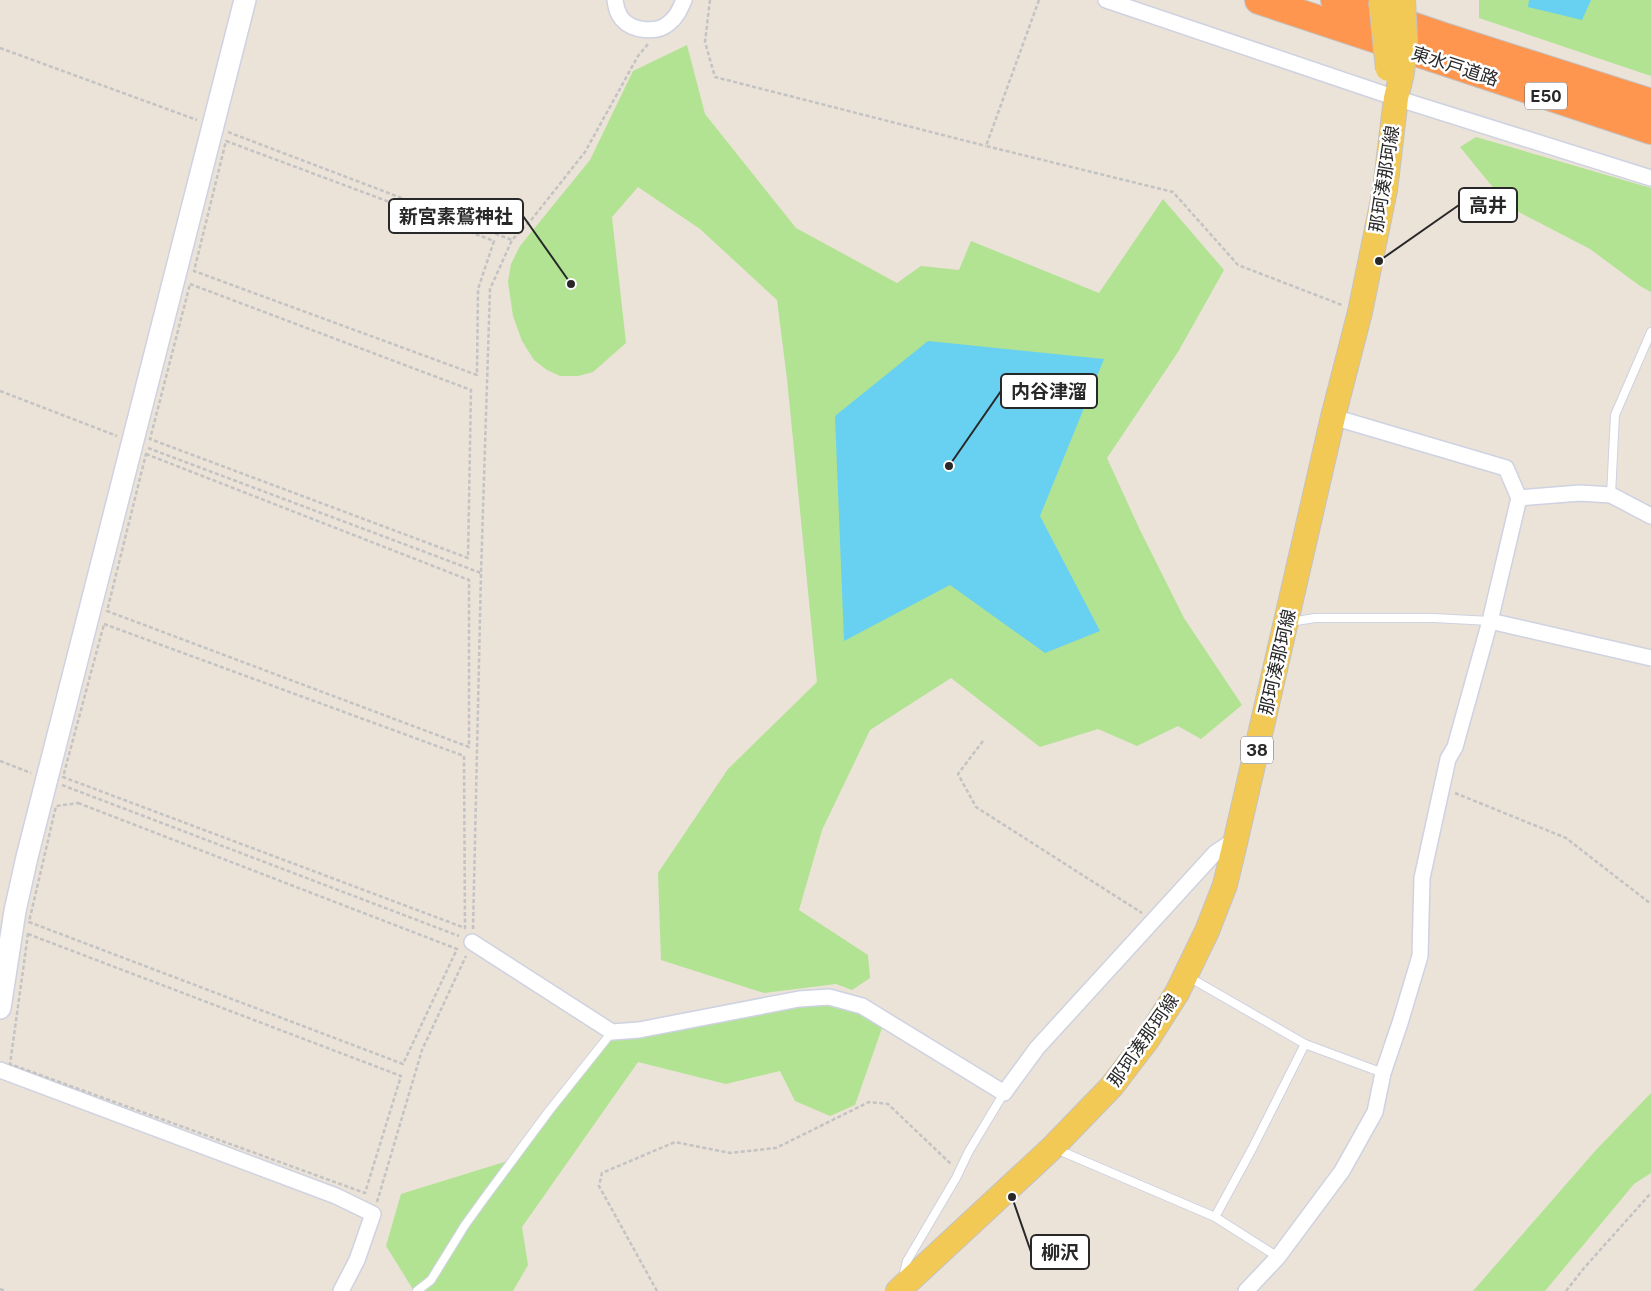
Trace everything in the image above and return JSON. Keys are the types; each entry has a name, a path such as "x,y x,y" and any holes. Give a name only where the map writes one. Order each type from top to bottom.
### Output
{"highway":[{"name":"東水戸道路","path":"1259,0 1651,130"},
{"name":"東水戸道路","path":"1335,0 1651,103"}],"main road":[{"name":"那珂湊那珂線","path":"901,1288 1052,1148 1112,1086 1147,1040 1177,993 1207,931 1225,885 1333,417 1360,312 1385,190 1396,98 1395,71 1381,0"},
{"name":"那珂湊那珂線","path":"1395,71 1405,39 1403,0"}],"street":[{"path":"0,1008 15,911 47,779 139,448 219,134 244,0"},
{"path":"616,0 616,9 622,20 635,27 654,31 668,25 678,14 684,0"},
{"path":"1106,0 1396,98 1651,178"},
{"path":"1246,1291 1278,1257 1342,1171 1375,1112 1383,1073 1420,956 1422,878 1448,759 1455,747 1490,621 1520,498 1506,468 1333,417"},
{"path":"1520,498 1580,493 1611,495 1651,516"},
{"path":"1490,621 1651,658"},
{"path":"472,942 612,1032 639,1030 799,999 829,997 862,1006 1004,1093 1037,1048 1215,853 1236,838"},
{"path":"0,1070 336,1196 373,1214 357,1260 341,1291"}],"lane":[{"path":"1611,495 1615,414 1651,332"},
{"path":"1286,622 1316,618 1434,618 1490,621"},
{"path":"1186,976 1306,1044 1383,1073"},
{"path":"418,1291 431,1280 465,1225 486,1196 612,1032"},
{"path":"1215,1217 1306,1044"},
{"path":"901,1288 907,1261 1004,1093"},
{"path":"1052,1148 1215,1217 1278,1257"}],"path":[{"path":"710,0 705,42 715,77 1173,192 1238,264 1360,312"},
{"path":"986,146 1039,0"},
{"path":"373,1214 422,1050 472,942 490,288 512,240 532,220 585,152 638,56 654,31"},
{"path":"0,48 494,240 478,289 477,375 194,271 219,134"},
{"path":"219,134 512,240"},
{"path":"190,284 471,390 468,558 150,439 190,284"},
{"path":"0,390 139,448 470,580 470,748 107,611 139,448"},
{"path":"139,448 482,573"},
{"path":"104,624 464,756 465,928 63,777 104,624"},
{"path":"983,742 958,774 976,807 1154,920"},
{"path":"0,761 472,942"},
{"path":"1442,788 1566,838 1651,904"},
{"path":"78,802 458,949 404,1064 29,922 56,806 78,802"},
{"path":"28,934 401,1076 366,1193 10,1064 28,934"},
{"path":"657,1291 599,1186 602,1173 675,1142 730,1153 776,1148 869,1102 888,1104 959,1172"},
{"path":"1566,1291 1651,1193"},
{"path":"0,1289 4,1291"}],"green space":[{"path":"1479,0 1651,0 1651,76 1479,18"},
{"path":"687,45 705,114 796,228 897,283 921,266 959,270 971,241 1099,293 1163,199 1224,270 1178,352 1107,458 1139,528 1184,618 1242,705 1201,739 1178,726 1137,746 1098,729 1040,747 951,678 870,730 822,830 799,910 868,955 870,978 852,990 836,984 764,993 661,960 658,873 728,769 817,682 787,379 777,300 700,229 638,187 612,217 626,343 593,372 578,376 560,376 547,370 534,360 522,341 513,316 508,282 511,264 520,246 590,160 633,71"},
{"path":"1476,137 1651,188 1651,292 1590,249 1509,207 1460,147"},
{"path":"829,1005 862,1012 882,1028 855,1105 830,1116 795,1101 780,1071 726,1084 638,1062 522,1227 528,1265 513,1291 414,1291 386,1246 401,1194 517,1158 614,1036 801,1006"},
{"path":"1651,1093 1651,1173 1634,1184 1545,1291 1473,1291 1596,1150"}],"water":[{"path":"1529,0 1591,0 1582,20 1528,7"},
{"path":"928,341 1104,359 1040,516 1100,631 1045,653 950,585 844,641 835,416"}],"place":[{"name":"高井","path":"1379,261"},
{"name":"新宮素鷲神社","path":"571,284"},
{"name":"内谷津溜","path":"949,466"},
{"name":"柳沢","path":"1012,1197"}]}
